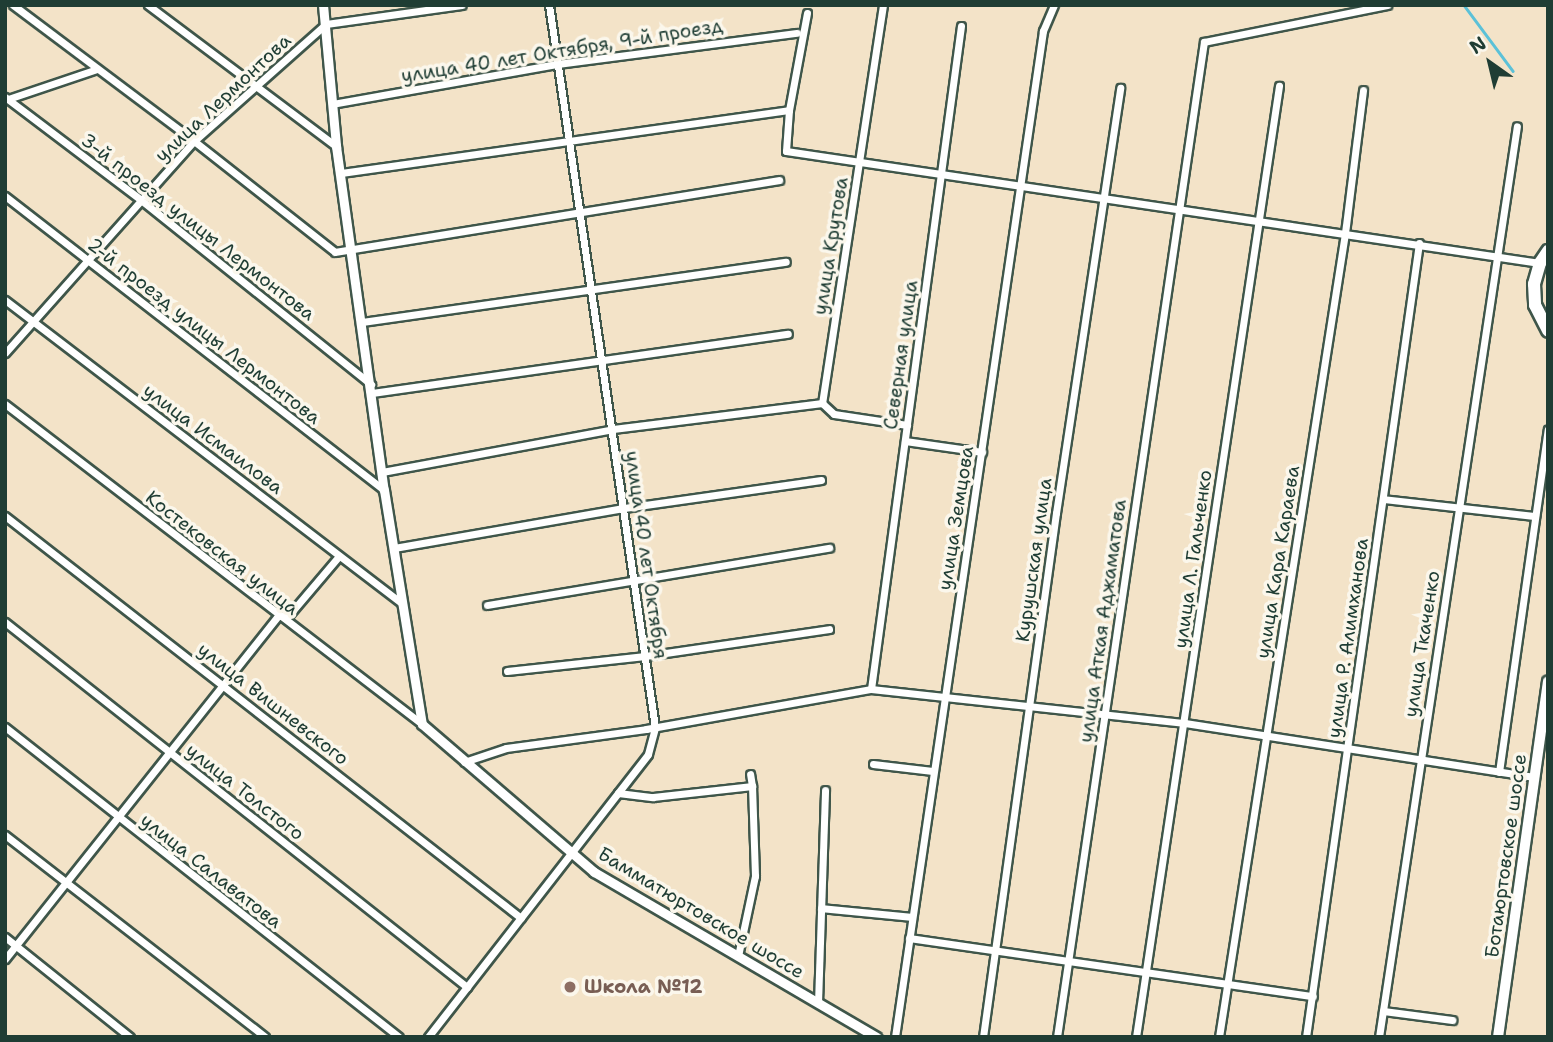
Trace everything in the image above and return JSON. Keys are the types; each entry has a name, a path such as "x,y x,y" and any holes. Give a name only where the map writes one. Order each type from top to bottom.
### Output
{"highway":[{"path":"1548,251 1540,263 1534,284 1535,305 1548,331"}],"main road":[{"name":"Ботаюртовское шоссе","path":"1498,1037 1548,681"}],"street":[{"path":"13,5 194,141 335,253 779,180"},
{"path":"148,5 336,146"},
{"path":"323,5 336,146 384,490 422,724"},
{"path":"326,24 462,5"},
{"name":"улица 40 лет Октября","path":"428,1037 649,754 655,727 549,5"},
{"name":"улица Крутова","path":"822,403 883,5"},
{"name":"улица Земцова","path":"895,1037 1043,31 1054,5"},
{"name":"улица Аткая Аджаматова","path":"1057,1037 1204,42 1387,5"},
{"path":"807,13 789,110 786,151 1180,211 1259,219 1540,263"},
{"name":"улица Лермонтова","path":"5,353 194,141 326,24"},
{"name":"Северная улица","path":"871,689 961,26"},
{"name":"улица 40 лет Октября, 9-й проезд","path":"332,104 557,64 797,33"},
{"path":"7,98 97,69"},
{"name":"улица Л. Гальченко","path":"1136,1037 1148,973 1279,86"},
{"name":"Курушская улица","path":"983,1037 1120,88"},
{"name":"улица Кара Караева","path":"1219,1037 1345,233 1363,90"},
{"name":"3-й проезд улицы Лермонтова","path":"7,98 141,200 371,388"},
{"path":"341,173 789,110"},
{"name":"улица Ткаченко","path":"1379,1037 1517,127"},
{"name":"2-й проезд улицы Лермонтова","path":"5,196 384,490"},
{"name":"улица Р. Алимханова","path":"1306,1037 1419,243"},
{"path":"362,322 786,261"},
{"name":"улица Исмаилова","path":"5,300 402,603"},
{"path":"371,388 788,334"},
{"path":"382,472 613,429 822,403 834,414 907,425"},
{"name":"Костековская улица","path":"5,404 422,724"},
{"path":"1499,772 1548,429"},
{"path":"905,441 982,453"},
{"path":"394,548 624,508 821,480"},
{"path":"1383,499 1535,516"},
{"name":"улица Вишневского","path":"5,516 521,918"},
{"path":"487,605 829,548"},
{"path":"5,959 278,616 289,615 339,555"},
{"name":"улица Толстого","path":"5,622 467,987"},
{"path":"507,671 645,656 829,629"},
{"path":"464,762 506,748 655,727 871,689 1185,723 1534,777"},
{"name":"Бамматюртовское шоссе","path":"422,724 594,872 876,1037"},
{"name":"улица Салаватова","path":"5,727 116,817 400,1037"},
{"path":"873,764 933,771"},
{"path":"738,956 755,876 751,774"},
{"path":"618,793 653,797 752,786"},
{"path":"818,1003 825,790"},
{"path":"5,835 265,1037"},
{"path":"821,908 912,917"},
{"path":"5,937 130,1037"},
{"path":"909,938 1313,996"},
{"path":"1383,1012 1452,1020"}],"waterway":[{"path":"1464,5 1513,71"}],"place":[{"name":"Школа №12","path":"570,987"}]}
